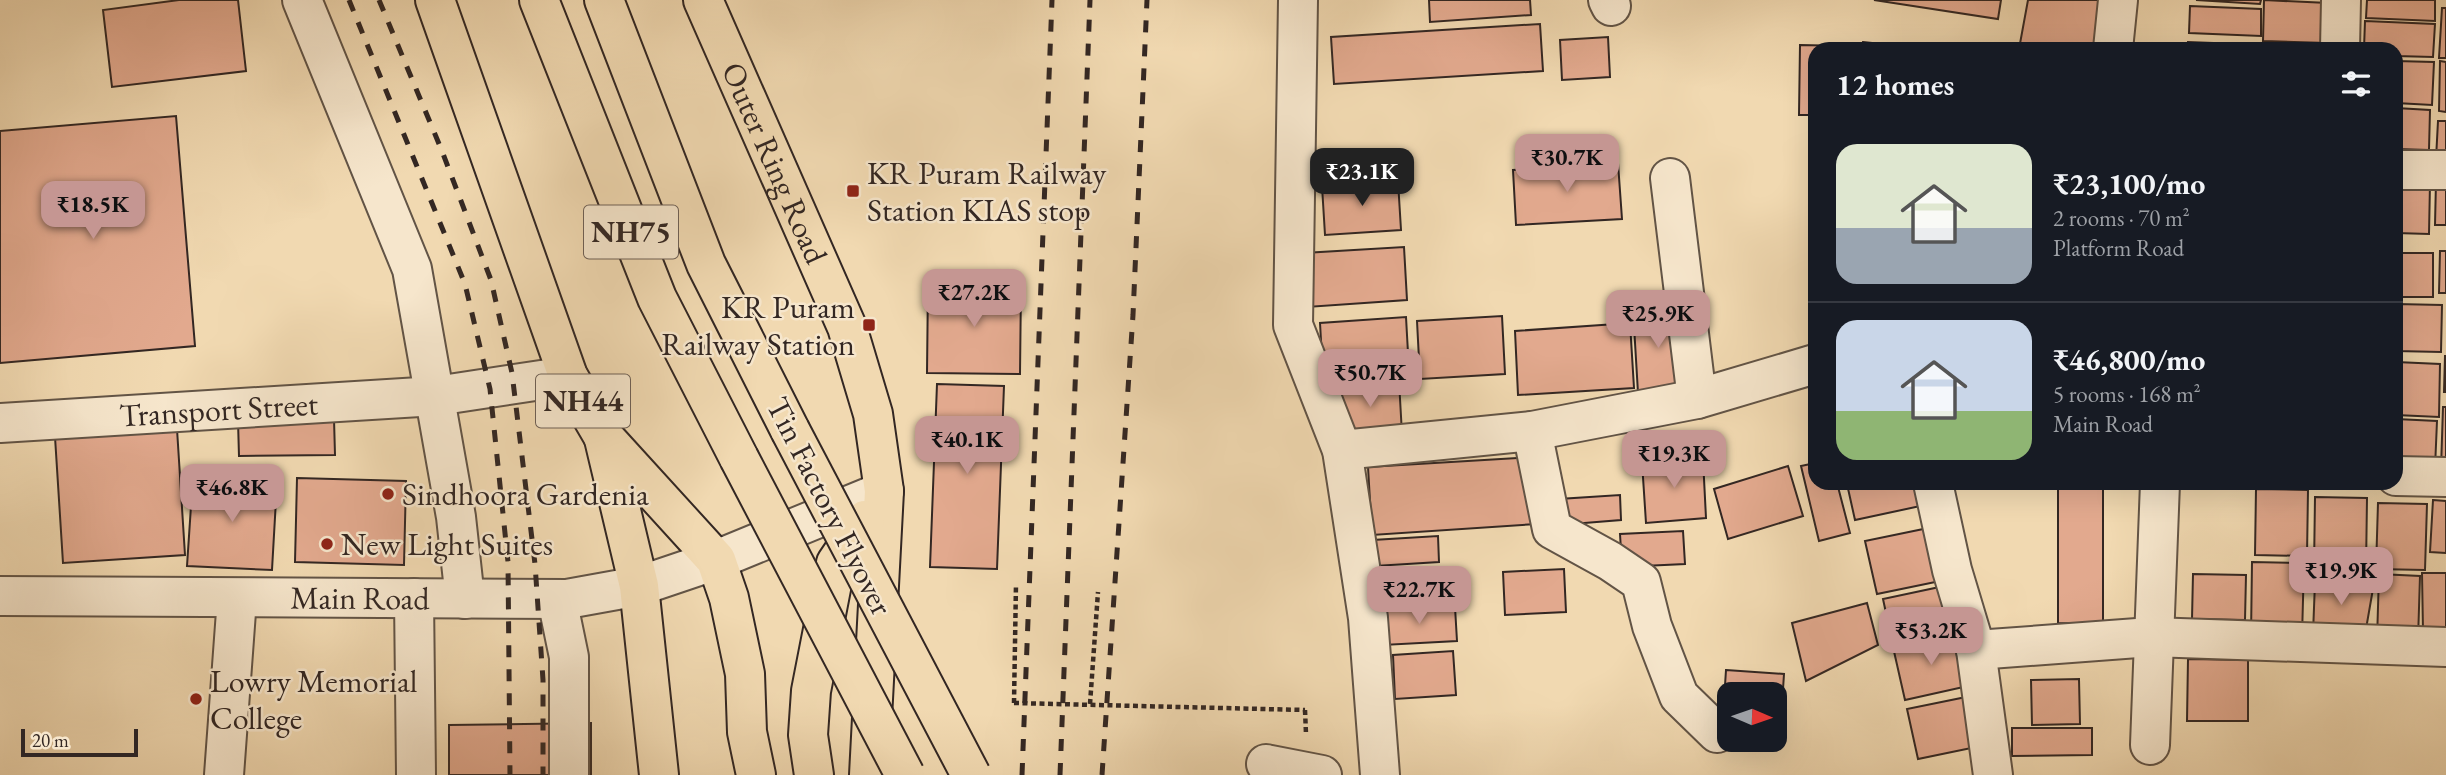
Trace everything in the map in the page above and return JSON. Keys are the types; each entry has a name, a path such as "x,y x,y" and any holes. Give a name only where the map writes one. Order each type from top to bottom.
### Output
{"highway":[{"name":"NH44","path":"435,0 568,376 603,436 716,560 729,598 745,674 747,732 756,775"},
{"name":"Tin Factory Flyover","path":"538,0 657,298 905,775"},
{"name":"Tin Factory Flyover","path":"604,0 706,264 971,775"},
{"name":"Outer Ring Road","path":"703,0 847,327 873,414 884,492 869,775"},
{"path":"603,436 639,586 659,775"},
{"path":"814,775 808,735 811,691 836,564 884,492"}],"street":[{"path":"302,0 412,269 456,517 465,599"},
{"path":"1298,0 1293,325 1342,450 1368,618 1380,775"},
{"path":"2114,42 2118,0"},
{"path":"2340,42 2341,0"},
{"path":"2403,170 2446,170"},
{"path":"1670,178 1698,399"},
{"path":"1342,450 1532,431 1698,399 1808,365"},
{"name":"Transport Street","path":"0,423 436,397 568,376"},
{"path":"1532,431 1552,529 1610,561 1641,582 1652,626 1679,696 1717,733"},
{"path":"2403,476 2446,477"},
{"path":"1935,490 1952,570 1976,650 1993,775"},
{"path":"2150,745 2151,637 2160,490"},
{"name":"Main Road","path":"0,596 557,600 639,586 716,560 884,492"},
{"path":"224,775 237,598"},
{"path":"414,598 416,775"},
{"path":"557,600 569,657 569,775"},
{"path":"1976,650 2151,637 2446,647"},
{"path":"1266,764 1322,775"}],"path":[{"path":"1016,584 1014,703 1305,710"},
{"path":"1090,704 1098,592"}],"building":[{"path":"179,0 238,0 246,71 112,87 103,10"},
{"path":"1429,0 1530,0 1531,15 1430,22"},
{"path":"1874,0 2001,0 1998,19"},
{"path":"2028,0 2105,0 2098,42 2020,42"},
{"path":"2196,0 2261,0 2260,4"},
{"path":"2264,0 2328,3 2327,42 2263,41"},
{"path":"2367,0 2435,0 2435,21 2366,18"},
{"path":"2190,6 2261,9 2261,36 2189,33"},
{"path":"2442,8 2446,8 2446,58 2439,58"},
{"path":"2365,21 2435,24 2433,57 2403,56 2403,42 2364,42"},
{"path":"1540,24 1543,71 1334,84 1331,37"},
{"path":"1608,37 1610,77 1562,80 1560,40"},
{"path":"1800,45 1808,45 1808,115 1799,115"},
{"path":"2403,61 2434,62 2432,105 2403,103"},
{"path":"2440,61 2446,62 2446,112 2439,111"},
{"path":"2403,108 2430,110 2429,150 2403,149"},
{"path":"176,116 195,346 0,363 0,131"},
{"path":"2438,121 2446,121 2446,159 2436,159"},
{"path":"1618,163 1622,219 1516,225 1513,170"},
{"path":"1398,181 1401,230 1325,235 1322,186"},
{"path":"2436,181 2446,181 2446,225 2435,225"},
{"path":"2403,182 2430,183 2429,234 2403,233"},
{"path":"1404,247 1407,300 1307,307 1304,253"},
{"path":"2440,251 2446,251 2446,293 2439,293"},
{"path":"2403,253 2433,253 2433,297 2403,297"},
{"path":"928,283 1021,285 1020,374 927,373"},
{"path":"2403,304 2442,305 2441,352 2403,351"},
{"path":"1678,307 1684,391 1638,393 1633,309"},
{"path":"1502,316 1505,374 1420,379 1417,321"},
{"path":"1406,317 1408,353 1322,358 1320,323"},
{"path":"1630,323 1634,388 1518,395 1515,331"},
{"path":"2445,356 2446,392 2444,392"},
{"path":"2403,362 2440,364 2439,417 2403,415"},
{"path":"1399,381 1402,434 1341,438 1338,385"},
{"path":"937,384 1004,386 997,569 930,567"},
{"path":"2443,407 2446,407 2446,469 2441,469"},
{"path":"334,419 335,455 239,456 238,421"},
{"path":"2403,419 2437,421 2435,468 2403,466"},
{"path":"177,429 185,555 63,563 55,437"},
{"path":"1533,457 1537,524 1372,535 1368,467"},
{"path":"1703,459 1706,518 1646,523 1642,462"},
{"path":"1808,464 1808,490 1839,490 1850,533 1819,541 1801,466"},
{"path":"1788,466 1803,516 1728,539 1714,489"},
{"path":"193,476 277,482 272,570 187,566"},
{"path":"297,478 406,481 404,565 295,562"},
{"path":"1848,490 1922,490 1925,505 1855,520"},
{"path":"2058,490 2103,490 2103,624 2058,623"},
{"path":"2256,490 2308,490 2307,556 2255,555"},
{"path":"1620,495 1621,520 1560,525 1559,499"},
{"path":"2315,497 2367,498 2366,569 2314,568"},
{"path":"2433,500 2446,501 2446,553 2430,552"},
{"path":"2378,503 2427,504 2425,570 2376,569"},
{"path":"1938,526 1950,579 1877,594 1865,541"},
{"path":"1683,531 1685,564 1622,567 1620,534"},
{"path":"1438,536 1439,562 1375,566 1373,540"},
{"path":"2252,562 2304,563 2302,637 2251,636"},
{"path":"1564,569 1566,612 1505,615 1503,572"},
{"path":"1452,570 1453,592 1384,596 1383,574"},
{"path":"2422,573 2446,573 2446,633 2423,631"},
{"path":"2193,574 2246,575 2245,620 2192,619"},
{"path":"2379,574 2420,576 2418,640 2377,640"},
{"path":"2315,582 2374,583 2366,629 2313,634"},
{"path":"1949,585 1958,627 1892,641 1883,599"},
{"path":"1867,603 1878,645 1806,681 1792,623"},
{"path":"1455,607 1457,641 1383,645 1381,611"},
{"path":"1957,634 1968,686 1905,700 1893,647"},
{"path":"1453,651 1456,695 1395,699 1393,655"},
{"path":"2188,659 2248,660 2248,721 2187,721"},
{"path":"1726,670 1784,674 1783,682 1725,682"},
{"path":"2079,679 2080,724 2032,725 2031,680"},
{"path":"1971,696 1981,746 1918,759 1907,709"},
{"path":"591,723 591,775 449,775 449,725"},
{"path":"2012,728 2092,728 2092,755 2012,756"}],"railway":[{"path":"349,0 465,284 490,389 508,562 510,775"},
{"path":"379,0 442,151 491,280 512,373 535,564 543,680 543,775"},
{"path":"1022,775 1052,0"},
{"path":"1060,775 1090,0"},
{"path":"1102,775 1133,315 1147,0"}],"place":[{"name":"KR Puram Railway Station KIAS stop","path":"853,191"},
{"name":"KR Puram Railway Station","path":"869,325"},
{"name":"Sindhoora Gardenia","path":"388,494"},
{"name":"New Light Suites","path":"327,544"},
{"name":"Lowry Memorial College","path":"196,699"}]}
